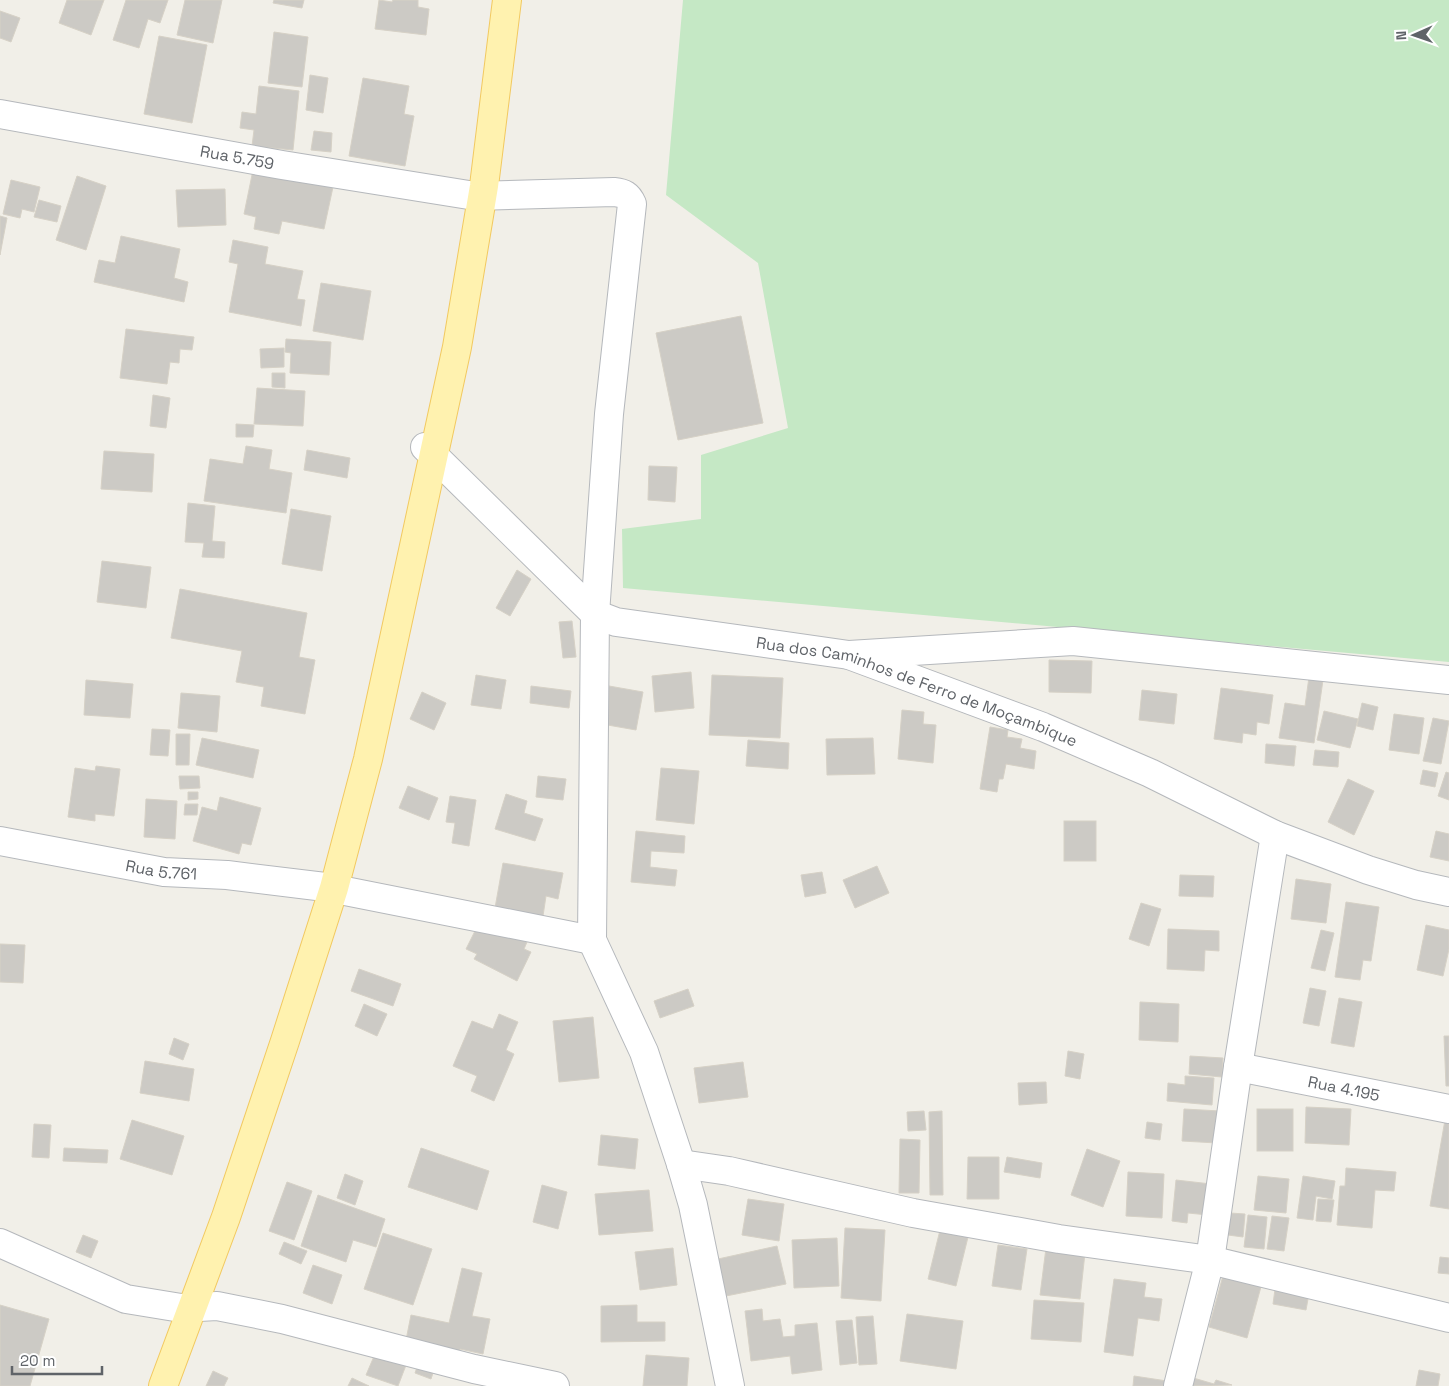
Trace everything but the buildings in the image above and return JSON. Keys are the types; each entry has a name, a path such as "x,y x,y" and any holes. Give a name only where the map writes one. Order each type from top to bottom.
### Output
{"main road":[{"path":"163,1386 226,1217 286,1041 334,888 368,759 457,347 484,186 507,0"}],"street":[{"name":"Rua 5.759","path":"0,114 282,165 475,196 623,192 629,197 632,204 609,414 594,614"},
{"name":"Rua dos Caminhos de Ferro de Moçambique","path":"426,447 594,614 616,622 849,655 1043,727 1150,773 1275,835 1368,870 1416,885 1449,892"},
{"path":"594,614 592,940 644,1052 681,1164 693,1205 730,1386"},
{"path":"849,655 1073,641 1449,680"},
{"path":"1178,1386 1210,1260 1238,1067 1275,835"},
{"name":"Rua 5.761","path":"0,841 164,872 227,875 325,887 592,940"},
{"name":"Rua 4.195","path":"1238,1067 1449,1108"},
{"path":"681,1164 729,1171 840,1198 923,1215 1058,1239 1210,1260 1449,1318"},
{"path":"0,1243 126,1299 181,1308 217,1306 282,1319 474,1369 555,1386"}],"green space":[{"path":"683,0 1449,0 1449,662 623,588 622,529 701,519 701,455 788,428 758,263 666,195"}]}
